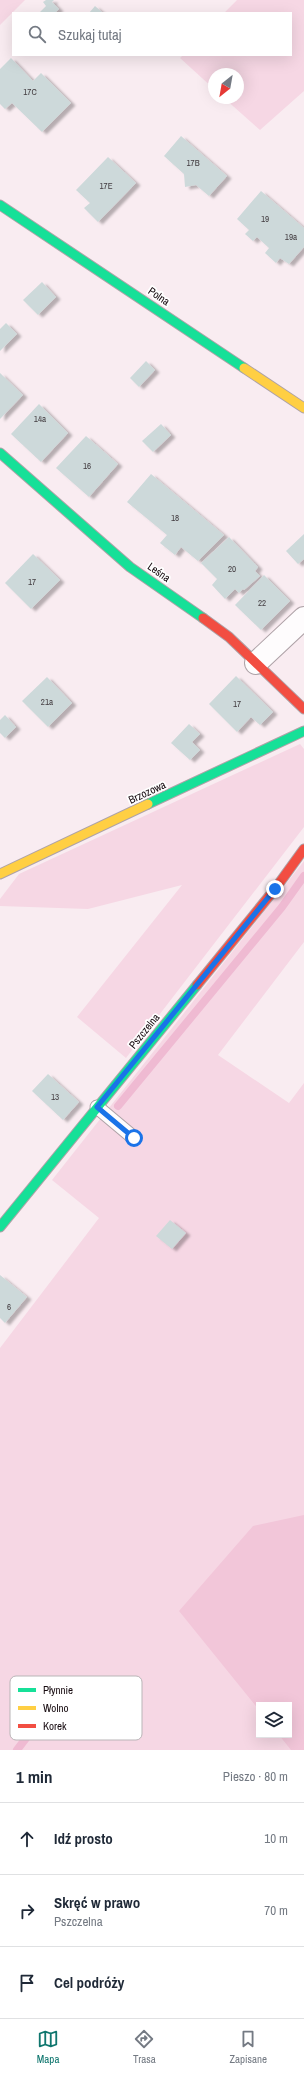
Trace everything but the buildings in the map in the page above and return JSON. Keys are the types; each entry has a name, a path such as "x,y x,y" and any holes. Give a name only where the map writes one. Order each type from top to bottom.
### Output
{"street":[{"name":"Polna","path":"0,205 304,408"},
{"name":"Leśna","path":"0,453 130,567 229,637 304,710"},
{"path":"256,663 304,618"},
{"name":"Brzozowa","path":"0,874 304,731"},
{"name":"Pszczelna","path":"0,1227 275,889 304,849"}],"lane":[{"path":"97,1107 134,1138"}],"shaded area":[{"path":"0,0 25,0 12,12 0,25"},
{"path":"237,0 304,0 304,91 260,130 231,104 244,104 244,68 208,68 208,84 180,58 182,56 292,56 292,12 225,12"},
{"path":"300,744 304,749 304,827 126,1058 77,1017 182,885 88,909 0,906 0,899 19,874"},
{"path":"304,861 304,942 218,1055 289,1103 304,1083 304,1750 0,1750 0,1348 99,1218 52,1180"},
{"path":"304,1515 304,1750 291,1750 281,1738 292,1738 292,1702 256,1702 256,1706 179,1611 253,1526"}],"waterway":[{"path":"118,1106 282,907 304,876"},
{"path":"17,1750 25,1740"}],"traffic: fast":[{"path":"0,205 244,368"},
{"path":"0,453 130,567 203,618"},
{"path":"148,804 304,731"},
{"path":"0,1227 197,985"}],"traffic: slow":[{"path":"244,368 304,408"},
{"path":"0,874 148,804"}],"traffic: jam":[{"path":"203,618 229,637 304,709"},
{"path":"197,985 275,889 304,849"}],"route":[{"path":"134,1138 97,1107 275,889"}]}
